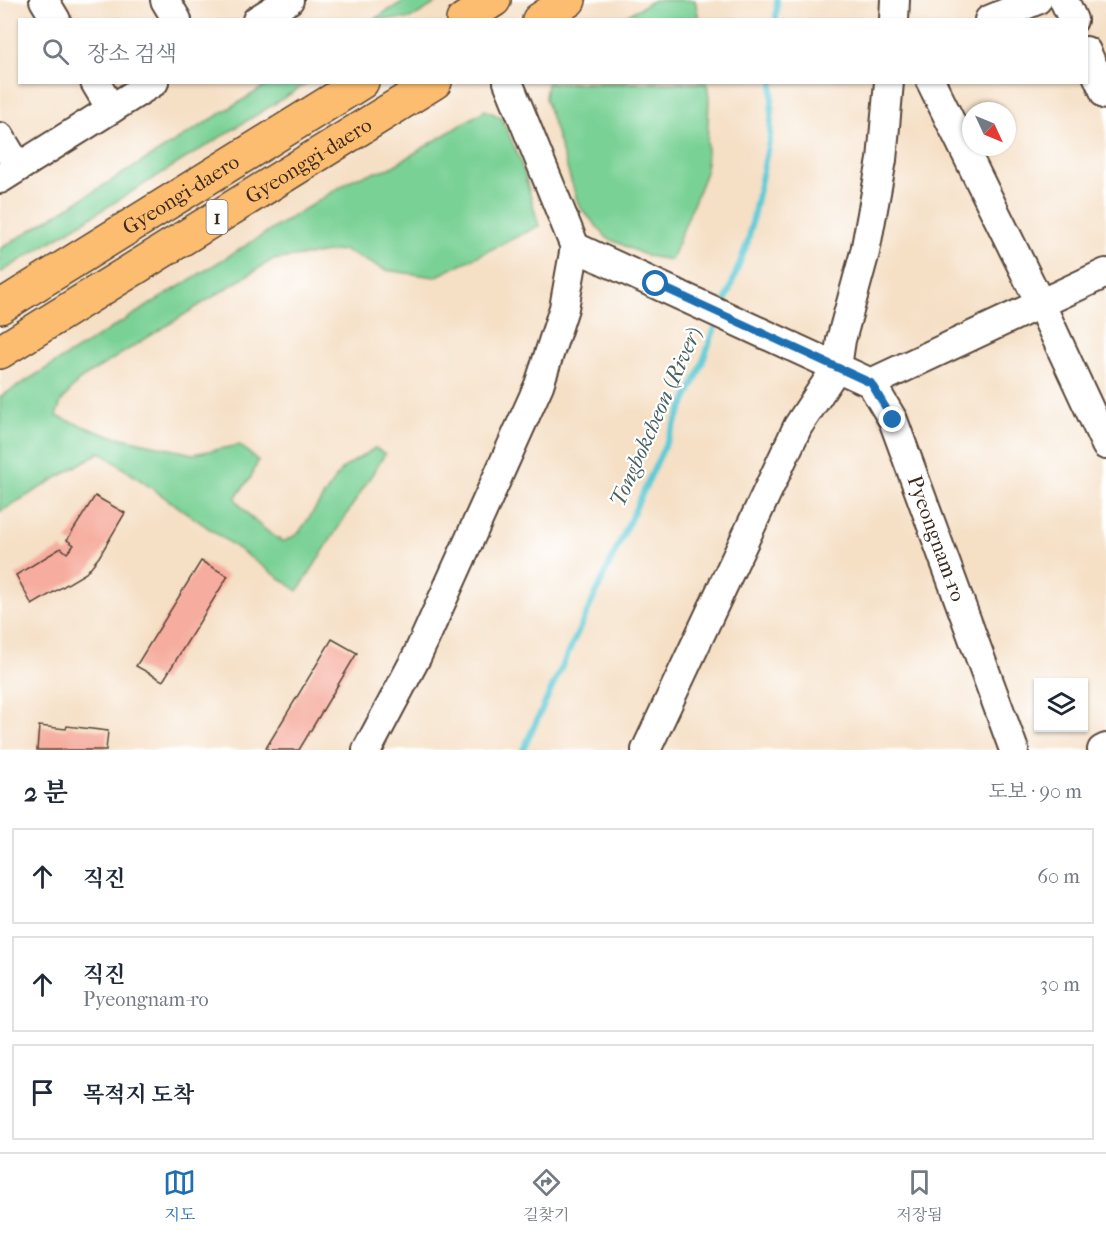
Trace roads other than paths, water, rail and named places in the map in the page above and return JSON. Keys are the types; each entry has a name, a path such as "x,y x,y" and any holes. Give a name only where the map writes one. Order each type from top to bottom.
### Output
{"main road":[{"path":"466,18 494,0"},
{"path":"542,18 569,0"},
{"name":"Gyeongi-daero","path":"0,307 359,84"},
{"name":"Gyeonggi-daero","path":"0,352 432,84"}],"street":[{"path":"44,0 55,18"},
{"path":"165,0 176,18"},
{"path":"494,0 495,18"},
{"path":"894,18 895,0"},
{"path":"994,18 1037,0"},
{"path":"1064,0 1072,18"},
{"path":"260,18 284,1"},
{"path":"1088,55 1106,94"},
{"path":"96,84 111,109"},
{"path":"0,137 9,173 151,84"},
{"path":"368,750 417,656 539,385 564,308 575,247 509,84"},
{"path":"646,750 798,426 841,340 865,252 882,160 889,84"},
{"path":"932,84 1041,305 1106,445"},
{"path":"575,247 871,383 1106,273"},
{"name":"Pyeongnam-ro","path":"871,383 893,420 1014,750"},
{"path":"1102,750 1106,748"}],"waterway":[{"name":"Tongbokcheon (River)","path":"776,18 777,0"},
{"name":"Tongbokcheon (River)","path":"723,307 748,241 770,137 773,84"},
{"name":"Tongbokcheon (River)","path":"523,750 699,372 717,322"}]}
